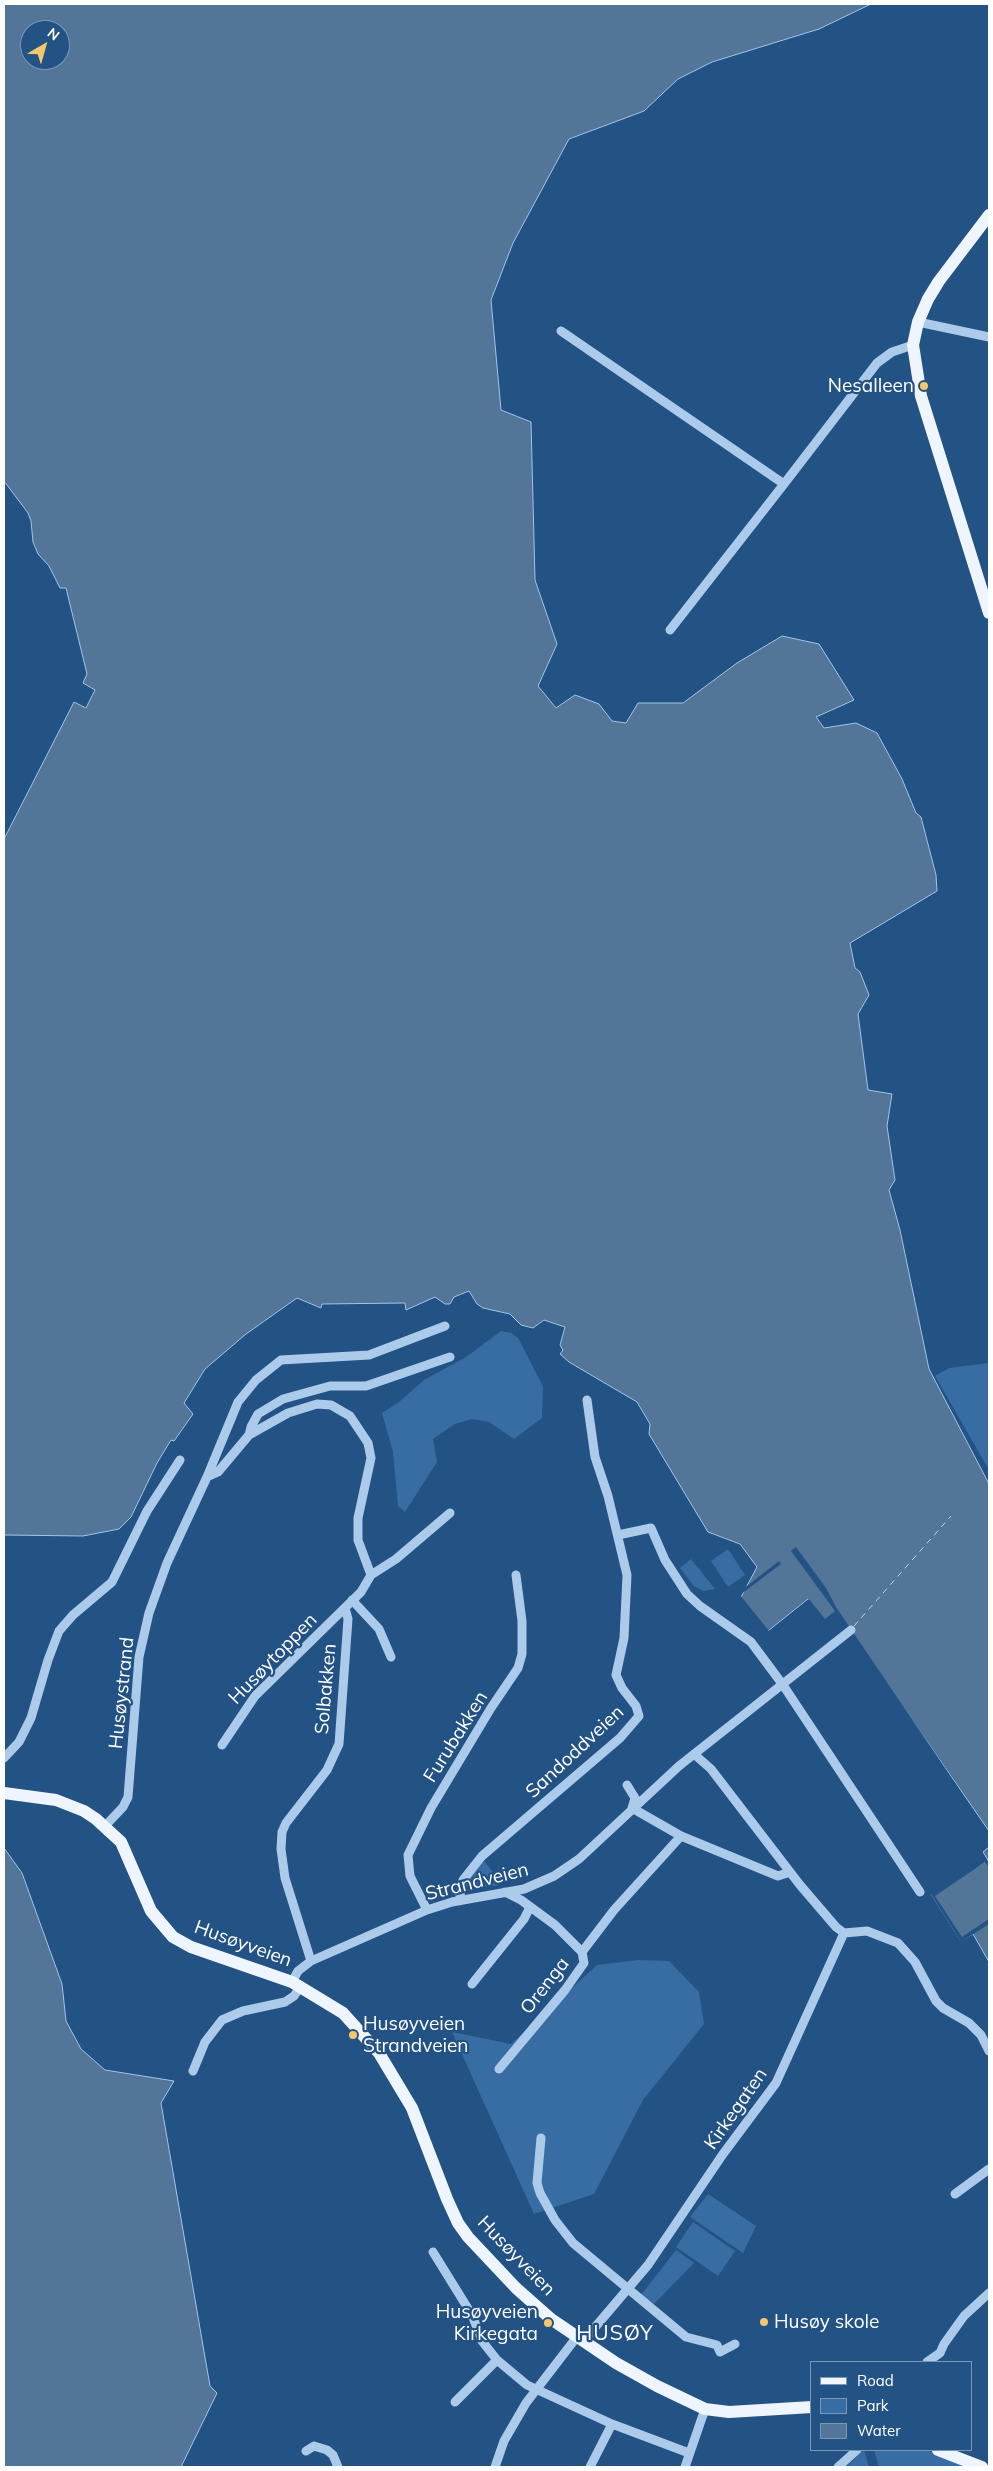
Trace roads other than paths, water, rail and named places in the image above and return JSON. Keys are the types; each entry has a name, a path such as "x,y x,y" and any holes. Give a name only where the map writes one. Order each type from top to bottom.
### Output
{"main road":[{"path":"989,215 939,280 918,322 913,344 921,396 989,609"},
{"name":"Husøyveien","path":"4,1793 56,1800 84,1811 106,1825 121,1842 130,1858 151,1911 174,1937 191,1947 297,1984 343,2013 379,2053 412,2108 447,2199 468,2237 516,2288 576,2338 649,2382 705,2409 729,2412 810,2407"},
{"path":"941,2451 982,2467"}],"street":[{"path":"918,322 989,338"},
{"path":"561,331 784,484"},
{"path":"670,630 877,363 892,352 913,344"},
{"name":"Husøystrand","path":"106,1825 123,1807 128,1797 138,1657 149,1613 167,1563 207,1477 238,1402 246,1390 274,1364 286,1358 369,1355 445,1326"},
{"name":"Husøystrand","path":"207,1477 218,1472 250,1435 251,1427 258,1414 283,1399 330,1386 366,1386 450,1357"},
{"name":"Sandoddveien","path":"459,1901 463,1880 482,1856 620,1738 639,1716 636,1706 622,1688 616,1675 624,1638 627,1575 618,1535 595,1457 587,1400"},
{"path":"250,1435 288,1413 317,1404 331,1405 350,1416 368,1443 371,1458 358,1518 358,1540 371,1575"},
{"path":"4,1758 19,1742 31,1718 48,1660 59,1631 73,1615 112,1582 147,1512 180,1460"},
{"name":"Husøytoppen","path":"222,1744 255,1696 345,1608 366,1585 371,1575 391,1562 450,1513"},
{"path":"618,1535 651,1528 673,1573 688,1594 700,1606 751,1642 783,1685 920,1892"},
{"name":"Furubakken","path":"427,1910 410,1876 408,1855 431,1808 491,1708 518,1668 522,1654 522,1621 516,1575"},
{"path":"352,1600 379,1629 391,1657"},
{"name":"Solbakken","path":"310,1961 285,1878 281,1849 282,1832 286,1823 327,1770 338,1744 347,1628 345,1608"},
{"name":"Strandveien","path":"297,1984 298,1971 310,1961 427,1910 459,1901 534,1886 554,1876 579,1859 632,1808 694,1754 850,1630"},
{"path":"694,1754 712,1769 790,1872 836,1927 844,1933 867,1931 898,1943 908,1951 936,2001 943,2008 969,2024 981,2035 989,2051"},
{"path":"627,1785 635,1798 632,1808 682,1836 778,1876 790,1872"},
{"path":"582,1952 598,1929 682,1836"},
{"name":"Orenga","path":"499,2069 575,1977 584,1963 582,1952 555,1924 522,1900 505,1892"},
{"path":"472,1984 519,1926 530,1907"},
{"name":"Kirkegaten","path":"495,2467 504,2441 513,2423 537,2389 576,2338 585,2339 648,2265 723,2154 776,2083 844,1933"},
{"name":"Husøyveien","path":"193,2071 205,2042 222,2020 243,2011 285,2002 294,1996 297,1984"},
{"path":"541,2138 537,2183 545,2203 573,2243 686,2337 717,2345 720,2352 735,2344"},
{"path":"955,2194 989,2169"},
{"path":"433,2252 472,2315 482,2341 497,2360 527,2385 612,2424 689,2453"},
{"path":"928,2361 940,2352 964,2316 989,2292"},
{"path":"455,2402 497,2360"},
{"path":"685,2467 705,2409"},
{"path":"590,2467 612,2424"},
{"path":"306,2451 314,2446 327,2450 338,2467"},
{"path":"838,2467 856,2451"}],"water":[{"path":"4,4 871,4 819,29 712,62 678,79 644,111 569,139 513,243 491,300 501,410 531,422 535,580 557,644 538,686 556,708 575,695 599,704 612,721 626,723 638,703 683,703 737,663 782,636 819,644 854,700 816,717 824,728 856,723 877,733 902,779 916,813 921,817 936,875 937,891 850,943 855,968 860,972 869,995 858,1014 868,1090 892,1094 887,1126 895,1180 889,1190 900,1230 929,1369 989,1484 989,1831 837,1612 825,1621 808,1599 768,1631 740,1599 757,1567 740,1544 708,1532 649,1434 650,1424 637,1402 569,1362 560,1354 563,1350 560,1345 565,1327 544,1320 533,1328 521,1325 510,1314 483,1308 477,1304 469,1291 454,1297 450,1304 445,1304 435,1297 406,1310 405,1303 322,1304 321,1308 297,1298 246,1334 205,1369 184,1403 193,1414 174,1441 171,1440 157,1463 131,1517 119,1529 83,1536 4,1535 4,839 74,702 86,708 95,690 83,683 87,674 66,588 60,588 49,566 38,554 33,542 31,521 28,513 4,481"},
{"path":"989,1847 989,1962 973,1934 961,1941 931,1894 988,1860 983,1852"},
{"path":"4,1848 22,1873 62,1984 66,2021 81,2049 105,2070 174,2081 161,2103 210,2386 217,2393 181,2467 4,2467"}],"place":[{"name":"Nesalleen","path":"924,386"},
{"name":"Husøyveien Strandveien","path":"353,2035"},
{"name":"Husøy skole","path":"764,2322"},
{"name":"Husøyveien Kirkegata","path":"548,2323"}],"district":[{"name":"HUSØY","path":"615,2334"}]}
